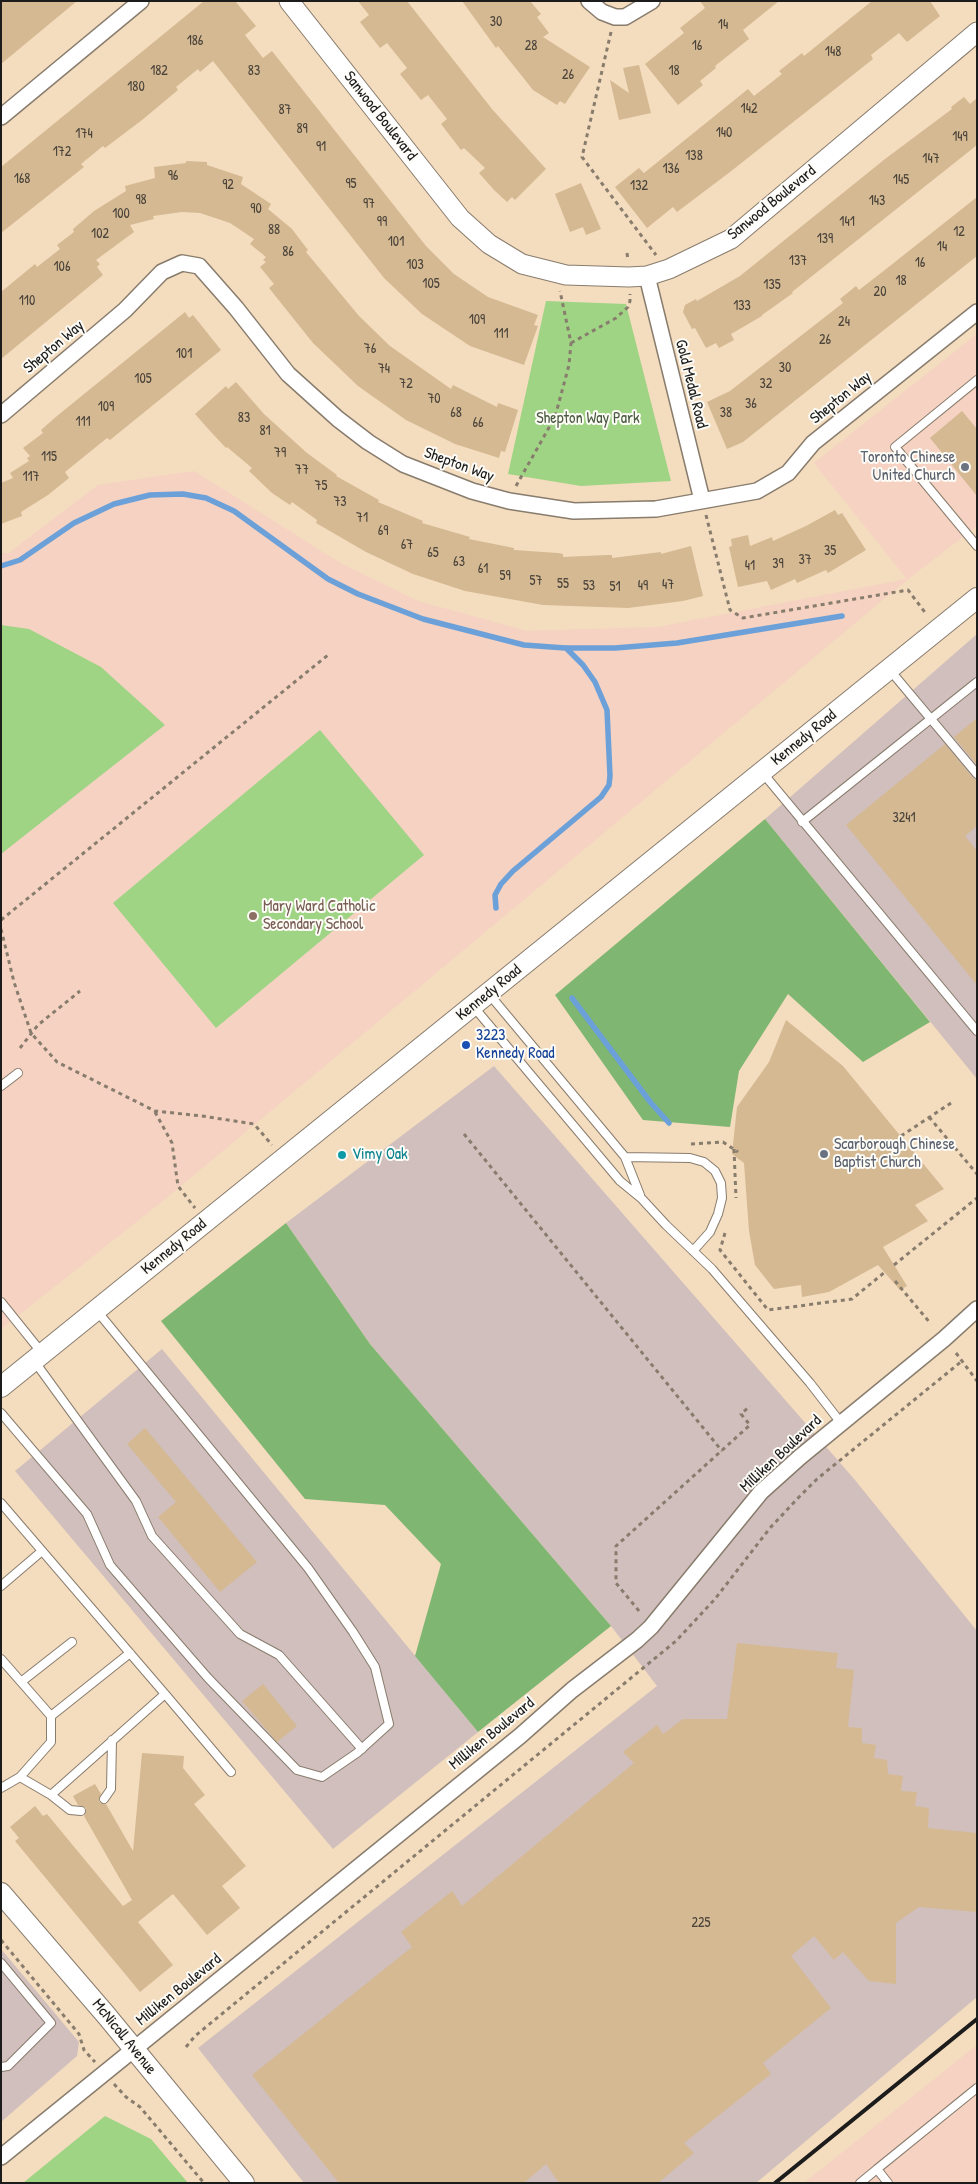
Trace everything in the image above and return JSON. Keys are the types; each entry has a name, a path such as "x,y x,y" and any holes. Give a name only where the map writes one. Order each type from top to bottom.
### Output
{"main road":[{"name":"Kennedy Road","path":"1,1387 977,598"},
{"name":"McNicoll Avenue","path":"1,1893 244,2183"}],"street":[{"path":"1,117 141,1"},
{"name":"Sanwood Boulevard","path":"289,1 460,218 490,244 522,264 559,274 646,276 669,269 731,239 977,32"},
{"path":"588,1 602,12 615,17 625,17 652,1"},
{"name":"Shepton Way","path":"1,415 125,310 162,272 182,263 199,266 236,308 288,374 338,419 368,442 403,464 472,491 509,500 574,511 656,509 757,491 788,473 813,443 977,312"},
{"name":"Gold Medal Road","path":"646,276 702,500"},
{"name":"Milliken Boulevard","path":"1,2157 520,1736 572,1690 638,1640 651,1628 761,1492 841,1423 944,1339 977,1309"}],"lane":[{"path":"977,380 895,447 977,546"},
{"path":"889,669 977,774"},
{"path":"802,822 977,682"},
{"path":"762,772 977,1031"},
{"path":"489,993 625,1157 642,1199"},
{"path":"473,1006 620,1181 642,1199 718,1276 810,1383 841,1423"},
{"path":"1,1086 18,1072"},
{"path":"625,1157 690,1158 704,1162 715,1171 721,1183 722,1198 718,1214 710,1232 693,1251"},
{"path":"1,1302 136,1501 152,1536 240,1634 279,1655 362,1748"},
{"path":"1,1413 87,1514 110,1566 208,1678 297,1770 322,1777 362,1748 389,1724 375,1667 354,1632 308,1568 96,1310"},
{"path":"1,1503 231,1772"},
{"path":"1,1586 42,1551"},
{"path":"21,1682 72,1642"},
{"path":"51,1716 130,1653"},
{"path":"1,1659 51,1716 51,1742 20,1777 1,1788"},
{"path":"51,1795 165,1694"},
{"path":"104,1799 112,1789 112,1740"},
{"path":"20,1777 51,1795 70,1810 81,1811"},
{"path":"1,1963 51,2023 8,2066 1,2067"},
{"path":"860,2183 977,2088"},
{"path":"877,2169 888,2183"}],"path":[{"path":"615,17 582,157 658,257"},
{"path":"518,482 555,417 570,365 571,343 560,298"},
{"path":"571,343 616,318 628,307 630,301"},
{"path":"702,500 730,610 744,618 908,590 938,629"},
{"path":"1,920 328,655"},
{"path":"1,930 14,982 31,1033 56,1062 155,1111 254,1124 283,1159"},
{"path":"20,1048 31,1033 80,991"},
{"path":"901,1136 951,1103"},
{"path":"155,1111 172,1143 178,1186 206,1222"},
{"path":"929,1117 977,1174"},
{"path":"464,1134 722,1450"},
{"path":"688,1144 723,1142 738,1152"},
{"path":"734,1149 736,1195 734,1204"},
{"path":"894,1265 977,1198"},
{"path":"726,1232 720,1250 768,1310 852,1299 885,1272"},
{"path":"895,1280 931,1324"},
{"path":"956,1353 977,1381"},
{"path":"639,1611 616,1583 616,1546 750,1425 741,1414 750,1406"},
{"path":"126,2097 140,2107 204,2183"}],"shaded area":[{"name":"Mary Ward Catholic Secondary School","path":"977,334 977,526 908,579 164,1200 1,1329 1,553 9,553 98,485 194,471 342,564 418,601 527,631 658,627 907,579 814,463"},
{"path":"977,634 977,1079 765,819"},
{"path":"494,1066 855,1480 977,1631 977,1997 756,2183 304,2183 198,2048 657,1686 611,1626 370,1344 286,1223"},
{"path":"162,1349 478,1732 333,1849 15,1471"},
{"path":"1,1949 79,2042 77,2056 1,2122"},
{"path":"977,2045 977,2183 804,2183"}],"green space":[{"name":"Shepton Way Park","path":"546,301 626,304 671,481 581,486 508,474"},
{"path":"1,625 29,629 101,667 165,725 1,854"},
{"path":"320,730 424,855 216,1028 113,903"},
{"path":"765,819 930,1022 863,1062 788,994 739,1071 730,1127 643,1120 555,995"},
{"path":"286,1223 370,1344 611,1626 478,1732 415,1656 441,1564 385,1505 305,1499 161,1321"},
{"path":"105,2116 151,2139 188,2183 23,2183"}],"building":[{"path":"1,1 77,1 1,64"},
{"path":"204,1 235,1 256,26 245,35 263,58 272,51 426,246 454,274 488,297 538,315 534,325 538,326 524,365 470,346 422,314 384,278 213,61 200,72 198,69 176,87 178,90 142,120 105,148 103,146 81,164 84,167 1,233 1,167"},
{"path":"358,1 407,1 492,109 546,169 515,200 512,197 507,202 494,190 479,173 485,168 464,148 461,150 441,124 447,119 428,95 421,100 400,74 407,68 387,43 380,48 360,22 369,15"},
{"path":"462,1 530,1 541,14 537,17 549,33 543,37 590,67 565,104 560,101 557,105 533,90 498,46 496,48"},
{"path":"700,1 779,1 743,30 749,39 715,66 716,68 700,81 703,85 678,105 645,64 684,33 680,28 705,8"},
{"path":"872,1 930,1 940,16 907,42 899,33 871,55 873,59 730,172 677,212 673,207 647,228 615,187 639,168 644,173 748,89 754,96 782,74 779,71 802,53 804,56"},
{"path":"639,65 651,113 619,120 610,80 629,93 623,68"},
{"path":"964,97 970,104 977,98 977,145 793,293 762,316 731,334 734,340 719,348 716,343 706,348 695,328 692,329 683,312 685,305 696,299 697,301 740,276 885,159 952,109 951,107"},
{"path":"186,161 207,162 207,165 243,177 241,184 271,204 268,209 292,229 308,250 306,252 359,316 390,346 451,389 453,385 497,407 498,403 518,410 505,452 501,451 499,458 455,444 406,420 358,386 313,343 269,288 274,284 260,267 266,262 263,260 266,257 250,244 254,239 230,223 200,213 182,212 153,216 154,219 130,225 134,232 96,260 100,264 97,267 103,275 1,359 1,292 35,264 37,267 60,249 57,245 74,232 73,229 94,211 126,191 125,186 155,178 154,167 186,163"},
{"path":"581,183 601,229 586,235 583,227 570,232 555,194"},
{"path":"977,197 977,256 743,442 727,449 707,402 730,391 843,303 840,299 856,286 859,290"},
{"path":"185,312 189,318 193,315 221,350 110,440 107,438 65,472 69,478 48,495 21,512 22,516 1,524 1,483 13,478 10,473 29,461 27,458 30,456 23,448 43,433 41,430 57,416"},
{"path":"236,382 264,414 336,476 379,500 378,502 423,521 422,523 470,537 469,539 514,548 514,550 558,553 563,554 563,557 612,555 612,558 661,552 661,554 691,546 703,596 683,601 628,608 543,605 465,591 413,574 366,552 316,523 317,520 292,502 290,505 272,493 249,471 252,468 226,448 211,432 195,414 226,386 228,389"},
{"name":"Toronto Chinese United Church","path":"962,411 977,429 977,496 930,438"},
{"path":"835,510 838,515 842,513 866,550 828,573 826,570 797,583 795,579 771,590 767,581 738,587 729,547 732,546 731,539 748,535 750,546 772,537 773,541"},
{"path":"977,718 977,765 954,737"},
{"path":"945,744 973,778 977,780 977,826 965,836 977,851 977,985 846,825"},
{"name":"Scarborough Chinese Baptist Church","path":"786,1020 843,1066 944,1189 915,1205 928,1221 883,1247 907,1286 900,1290 878,1265 829,1292 802,1297 801,1285 774,1289 755,1265 749,1231 744,1163 732,1154 737,1107 769,1062"},
{"path":"145,1428 257,1562 220,1592 158,1517 176,1502 127,1444"},
{"path":"737,1643 838,1653 836,1668 854,1670 848,1727 862,1728 862,1743 876,1745 874,1758 887,1760 888,1774 903,1776 901,1791 917,1792 915,1806 929,1808 928,1828 977,1833 977,1912 919,1907 896,1923 896,1984 869,1981 843,1952 834,1960 814,1936 791,1956 831,2008 763,2063 771,2074 684,2143 694,2153 658,2183 559,2183 546,2164 524,2183 339,2183 252,2075 412,1947 401,1932 452,1891 462,1906 634,1763 623,1752 657,1725 663,1734 683,1719 727,1719"},
{"path":"263,1684 297,1726 277,1742 242,1701"},
{"path":"142,1753 184,1756 183,1768 205,1795 194,1804 246,1866 222,1886 240,1908 207,1935 173,1894 138,1922 173,1965 140,1992 15,1841 19,1838 10,1827 35,1806 43,1816 47,1814 123,1906 132,1900 84,1816 86,1808 78,1805 73,1796 95,1784 101,1794 99,1802 106,1804 133,1851"}],"waterway":[{"path":"1,566 20,560 74,523 114,504 150,495 183,494 206,498 234,511 328,579 358,594 423,619 524,645 565,648 615,648 677,643 842,616"},
{"path":"496,908 495,895 501,884 513,871 601,797 609,785 607,710 595,682 583,665 566,648"},
{"path":"572,998 651,1103 669,1123"}],"railway":[{"path":"775,2183 977,2019"}],"place":[{"name":"Toronto Chinese United Church","path":"965,467"},
{"name":"Mary Ward Catholic Secondary School","path":"253,916"},
{"name":"3223 Kennedy Road","path":"466,1045"},
{"name":"Scarborough Chinese Baptist Church","path":"824,1154"},
{"name":"Vimy Oak","path":"342,1155"}]}
